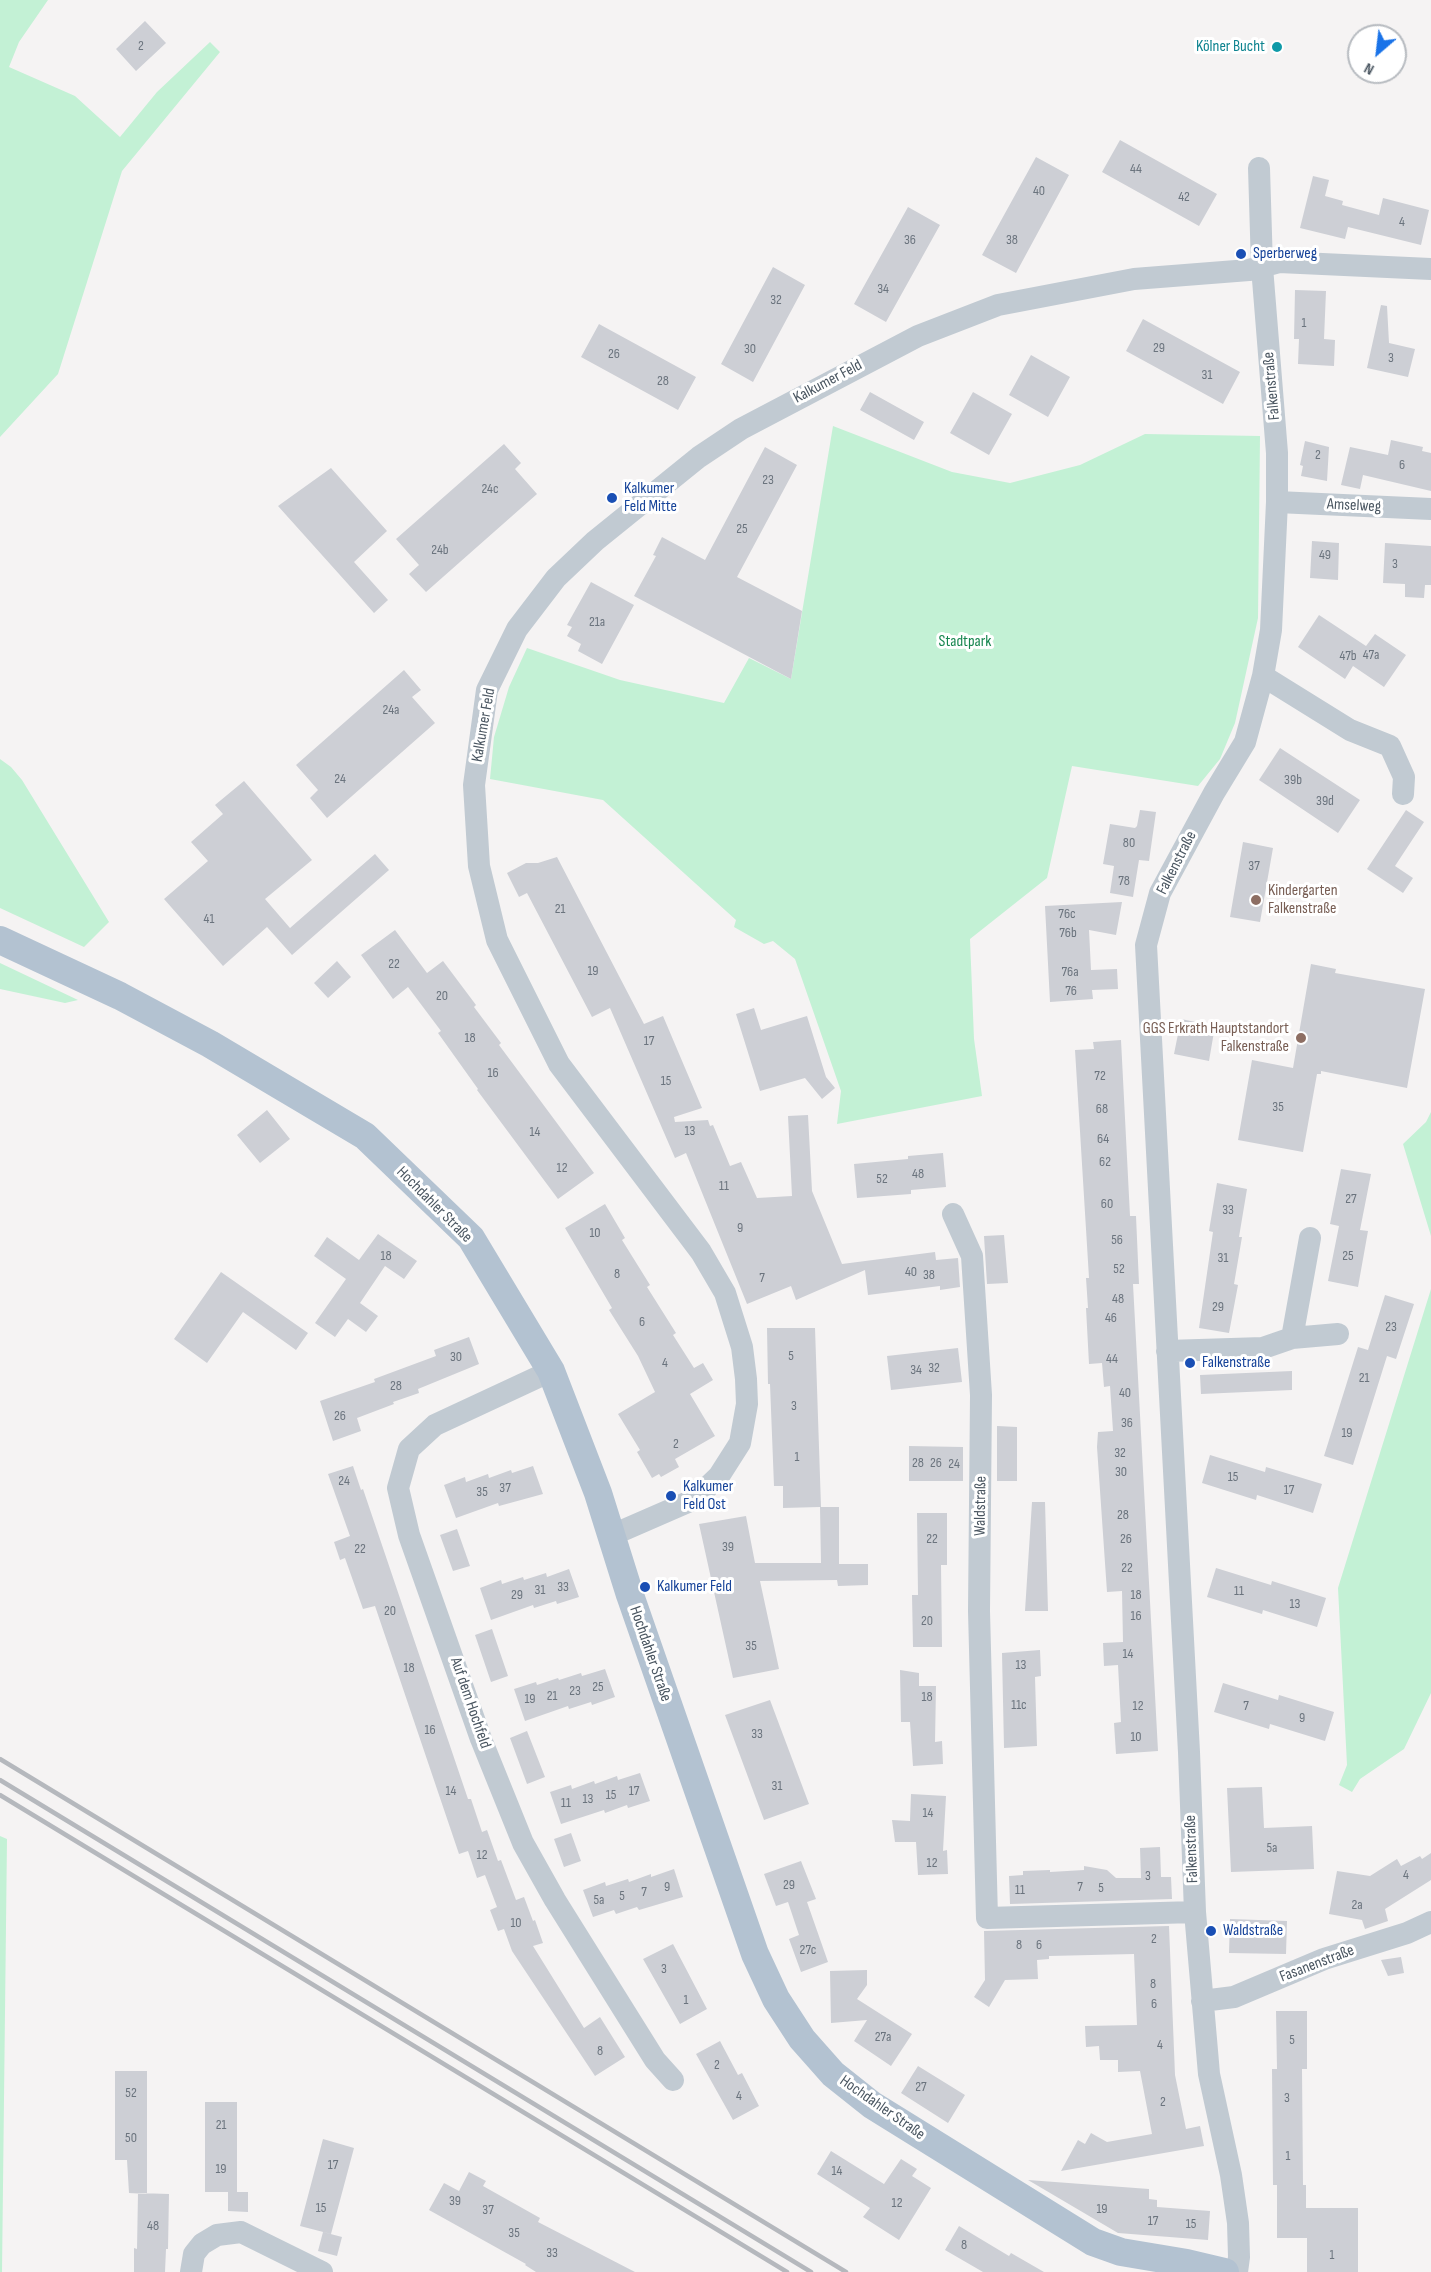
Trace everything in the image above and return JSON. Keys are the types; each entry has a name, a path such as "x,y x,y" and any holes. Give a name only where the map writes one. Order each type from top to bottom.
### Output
{"main road":[{"name":"Hochdahler Straße","path":"0,940 120,996 200,1039 365,1136 471,1239 551,1371 598,1492 610,1536 755,1954 776,1999 802,2039 833,2074 872,2105 1093,2242 1121,2252 1226,2272"}],"street":[{"name":"Falkenstraße","path":"1237,2272 1238,2223 1231,2175 1209,2074 1195,1912 1146,945 1160,893 1214,793 1245,742 1263,676 1271,630 1277,453 1262,267 1259,168"},
{"path":"1262,267 1279,262 1431,268"},
{"name":"Kalkumer Feld","path":"610,1536 695,1499 719,1476 740,1443 747,1404 746,1379 742,1347 725,1293 700,1252 559,1064 497,940 479,866 474,785 487,690 517,629 556,578 579,555 699,457 741,429 908,341 998,305 1047,294 1134,279 1240,271 1262,267"},
{"name":"Amselweg","path":"1277,502 1431,509"},
{"path":"1263,676 1350,730 1390,746 1404,777 1403,794"},
{"name":"Waldstraße","path":"953,1215 972,1256 981,1395 979,1611 987,1918 1195,1912"},
{"path":"1292,1338 1310,1238"},
{"path":"1167,1351 1263,1348 1292,1338 1338,1334"},
{"name":"Auf dem Hochfeld","path":"551,1371 435,1425 409,1449 398,1488 409,1535 481,1739 523,1843 555,1900 655,2060 673,2080"},
{"name":"Fasanenstraße","path":"1202,2001 1234,1997 1324,1959 1407,1933 1431,1922"},
{"path":"191,2269 194,2254 202,2244 217,2235 241,2232 322,2272"}],"green space":[{"path":"0,0 48,0 19,42 9,67 75,96 120,137 157,92 210,42 220,52 122,171 58,374 0,437"},
{"name":"Stadtpark","path":"833,426 952,472 1010,483 1080,465 1145,434 1260,436 1258,618 1235,723 1220,759 1198,786 1072,766 1047,878 970,939 974,1039 982,1096 837,1124 841,1091 795,959 773,941 764,944 734,927 736,920 603,800 490,779 494,737 509,687 527,648 620,680 724,703 749,658 791,679"},
{"path":"0,759 11,767 22,780 109,922 84,947 0,908"},
{"path":"0,963 78,1000 65,1003 0,989"},
{"path":"1431,1112 1431,1236 1403,1144 1426,1122"},
{"path":"1431,1289 1431,1693 1404,1749 1360,1779 1352,1792 1339,1785 1347,1765 1338,1588"},
{"path":"0,1836 7,1839 2,2272 0,2272"}],"building":[{"path":"145,21 166,43 136,71 116,49"},
{"path":"1120,140 1217,194 1199,226 1102,172"},
{"path":"1036,157 1069,175 1016,273 982,255"},
{"path":"1313,176 1329,180 1325,196 1343,201 1342,205 1379,215 1383,198 1429,210 1421,245 1348,227 1345,239 1300,228"},
{"path":"908,207 940,225 886,322 854,304"},
{"path":"773,267 805,285 753,382 721,364"},
{"path":"1295,290 1326,291 1324,339 1335,340 1334,366 1298,364 1299,339 1294,339"},
{"path":"1381,305 1387,306 1389,343 1415,349 1408,377 1367,368"},
{"path":"1143,319 1240,372 1223,404 1126,351"},
{"path":"599,324 696,377 678,410 581,357"},
{"path":"1031,355 1070,377 1048,417 1009,395"},
{"path":"870,392 924,422 914,440 860,410"},
{"path":"973,392 1012,414 989,455 950,433"},
{"path":"1391,440 1423,447 1422,451 1431,453 1431,491 1363,475 1360,489 1341,485 1350,447 1388,455"},
{"path":"1305,441 1329,447 1327,481 1301,476 1303,466 1300,465"},
{"path":"504,444 521,463 515,469 537,494 426,592 409,574 419,565 396,539"},
{"path":"765,447 797,465 737,577 802,611 791,679 634,596 656,556 653,555 662,537 705,560"},
{"path":"331,468 387,531 354,562 388,600 374,613 278,506"},
{"path":"1312,541 1339,543 1338,580 1310,578"},
{"path":"1385,543 1431,546 1431,585 1425,585 1424,598 1405,597 1405,584 1383,583"},
{"path":"591,582 634,605 602,664 578,651 581,644 567,636 572,627 567,625"},
{"path":"1319,615 1366,646 1375,634 1406,655 1384,687 1353,666 1345,679 1298,647"},
{"path":"404,670 421,690 412,697 435,723 327,818 310,798 318,790 296,765"},
{"path":"1280,748 1360,800 1338,833 1259,780"},
{"path":"244,781 312,860 265,899 290,928 375,854 389,870 292,955 267,927 223,966 164,899 208,861 191,842 223,814 215,805"},
{"path":"1140,810 1156,812 1149,861 1139,860 1133,897 1110,893 1114,866 1103,864 1110,824 1135,828"},
{"path":"1406,810 1424,822 1395,866 1413,878 1403,893 1367,869"},
{"path":"1243,842 1273,848 1260,922 1230,917"},
{"path":"557,857 644,1024 663,1016 702,1108 674,1117 675,1122 708,1120 710,1126 713,1125 730,1166 741,1162 757,1198 792,1196 788,1116 808,1115 812,1191 842,1264 935,1252 936,1260 958,1258 960,1287 940,1290 940,1286 868,1295 865,1270 796,1300 791,1286 747,1304 686,1153 675,1158 610,1008 592,1017 527,893 519,897 507,873 526,863 538,863"},
{"path":"1122,902 1116,935 1089,930 1091,970 1117,969 1118,989 1092,990 1093,999 1050,1002 1045,906"},
{"path":"395,930 427,973 443,961 476,1005 474,1007 501,1043 499,1045 594,1173 558,1199 477,1090 438,1033 441,1031 408,987 393,999 361,955"},
{"path":"337,961 351,977 328,998 314,983"},
{"path":"1311,964 1336,969 1335,973 1425,989 1407,1088 1321,1071 1321,1074 1317,1074 1303,1152 1238,1140 1252,1060 1293,1068"},
{"path":"754,1008 761,1030 807,1016 826,1077 835,1088 822,1099 805,1078 760,1091 736,1014"},
{"path":"1181,1019 1215,1026 1209,1061 1174,1054"},
{"path":"1121,1040 1130,1216 1136,1216 1139,1284 1133,1284 1158,1751 1116,1754 1114,1723 1121,1722 1118,1665 1104,1666 1103,1643 1123,1642 1122,1591 1107,1592 1097,1447 1098,1432 1113,1431 1110,1386 1104,1387 1102,1363 1089,1364 1086,1278 1089,1278 1075,1050 1094,1049 1093,1042"},
{"path":"267,1110 290,1139 260,1163 237,1135"},
{"path":"943,1153 946,1187 911,1190 911,1194 857,1198 854,1164"},
{"path":"1341,1169 1371,1174 1360,1230 1368,1231 1358,1287 1328,1281 1339,1226 1330,1224"},
{"path":"1217,1183 1247,1189 1234,1284 1238,1285 1229,1333 1199,1328 1213,1232 1209,1231"},
{"path":"605,1204 625,1238 622,1240 650,1285 647,1287 676,1333 673,1335 694,1368 703,1363 713,1380 690,1394 715,1436 675,1459 679,1467 661,1477 659,1474 652,1478 637,1452 640,1450 618,1414 655,1392 638,1356 609,1310 612,1308 565,1228"},
{"path":"378,1234 417,1261 404,1279 385,1266 360,1303 378,1316 366,1332 348,1319 335,1337 315,1323 346,1279 314,1256 327,1237 359,1260"},
{"path":"1004,1235 1008,1283 987,1284 984,1236"},
{"path":"221,1272 308,1333 296,1350 243,1312 207,1363 174,1339"},
{"path":"1385,1295 1414,1304 1396,1359 1387,1356 1353,1465 1324,1456 1358,1347 1368,1350"},
{"path":"767,1328 815,1328 821,1507 839,1507 839,1564 868,1564 868,1585 838,1586 837,1580 760,1581 779,1669 733,1678 699,1524 746,1516 755,1563 821,1563 820,1507 783,1508 783,1486 774,1486"},
{"path":"469,1337 479,1364 418,1389 419,1393 357,1418 361,1431 333,1441 320,1401 375,1382 374,1379 436,1356 434,1350"},
{"path":"958,1348 962,1382 891,1390 887,1356"},
{"path":"1292,1371 1292,1390 1201,1394 1200,1375"},
{"path":"997,1426 1017,1427 1017,1481 997,1481"},
{"path":"909,1446 963,1447 963,1481 909,1481"},
{"path":"1210,1455 1265,1472 1266,1467 1322,1484 1313,1513 1257,1495 1256,1500 1202,1483"},
{"path":"353,1466 361,1490 363,1489 468,1799 471,1799 482,1832 487,1830 516,1900 524,1897 533,1921 535,1920 543,1943 533,1946 584,2028 600,2017 625,2057 595,2076 512,1951 504,1929 498,1931 490,1910 497,1907 485,1875 477,1878 468,1851 459,1854 375,1606 363,1609 345,1558 340,1560 334,1542 350,1536 328,1474"},
{"path":"533,1466 543,1494 499,1506 498,1503 456,1518 444,1485 465,1477 466,1482 488,1474 489,1478 511,1470 512,1473"},
{"path":"1032,1502 1045,1502 1048,1611 1025,1611"},
{"path":"917,1513 947,1513 947,1565 941,1565 942,1647 913,1647 912,1595 918,1595"},
{"path":"457,1529 470,1566 453,1571 440,1535"},
{"path":"1216,1568 1271,1585 1272,1581 1326,1598 1317,1627 1263,1610 1262,1614 1207,1597"},
{"path":"569,1569 579,1597 534,1608 533,1605 491,1620 480,1588 501,1580 502,1584 546,1573 547,1577"},
{"path":"492,1629 508,1676 491,1682 475,1635"},
{"path":"1040,1650 1041,1676 1035,1677 1037,1746 1004,1748 1002,1653"},
{"path":"605,1669 615,1697 592,1705 591,1702 569,1709 568,1706 525,1721 514,1689 536,1682 537,1685 558,1678 559,1680 581,1673 582,1676"},
{"path":"900,1670 919,1673 919,1686 936,1686 935,1742 942,1741 943,1764 913,1766 910,1722 901,1722"},
{"path":"1223,1683 1278,1700 1279,1695 1334,1712 1325,1741 1270,1724 1269,1729 1214,1712"},
{"path":"770,1700 809,1804 764,1820 725,1715"},
{"path":"527,1731 545,1777 527,1784 510,1738"},
{"path":"640,1773 650,1801 628,1808 627,1805 605,1813 604,1810 561,1824 550,1792 571,1785 572,1789 594,1781 595,1784 617,1776 618,1780"},
{"path":"1262,1787 1264,1828 1312,1826 1314,1869 1231,1872 1227,1788"},
{"path":"911,1794 946,1796 943,1851 947,1850 948,1874 918,1875 916,1842 895,1842 892,1820 910,1821"},
{"path":"571,1833 581,1861 564,1867 554,1839"},
{"path":"1160,1847 1161,1877 1171,1877 1172,1899 1010,1904 1009,1876 1023,1875 1023,1871 1084,1870 1084,1866 1107,1870 1116,1878 1141,1878 1140,1848"},
{"path":"1431,1853 1431,1880 1385,1909 1388,1921 1365,1929 1362,1920 1329,1914 1337,1871 1370,1876 1397,1859 1401,1866 1420,1856 1422,1859"},
{"path":"801,1861 816,1899 807,1902 828,1962 801,1972 789,1939 799,1935 788,1902 776,1906 764,1874"},
{"path":"674,1869 683,1897 639,1910 637,1907 616,1914 614,1910 593,1917 583,1890 605,1882 606,1886 628,1879 629,1882"},
{"path":"1230,1919 1287,1921 1286,1954 1229,1953"},
{"path":"1169,1926 1175,2075 1186,2129 1200,2126 1204,2146 1061,2171 1078,2140 1085,2144 1091,2133 1107,2142 1152,2134 1140,2071 1118,2072 1118,2060 1100,2060 1099,2046 1086,2047 1085,2026 1137,2025 1134,1954 1049,1956 1049,1959 1037,1960 1038,1979 1005,1980 989,2007 974,1997 985,1980 984,1931"},
{"path":"673,1944 707,2009 680,2024 643,1959"},
{"path":"1401,1957 1404,1973 1388,1976 1381,1960"},
{"path":"867,1970 867,1985 857,1999 912,2034 891,2066 854,2041 867,2020 831,2023 830,1971"},
{"path":"1276,2011 1307,2011 1307,2069 1302,2069 1303,2185 1306,2185 1306,2208 1358,2208 1358,2272 1307,2272 1307,2238 1277,2238 1277,2185 1273,2185 1272,2069 1277,2069"},
{"path":"720,2041 738,2075 742,2073 759,2106 733,2120 696,2054"},
{"path":"918,2066 965,2095 948,2123 901,2093"},
{"path":"115,2071 147,2071 147,2194 129,2193 127,2160 115,2160"},
{"path":"205,2102 237,2102 237,2192 248,2192 248,2212 228,2211 228,2192 205,2192"},
{"path":"323,2139 354,2148 331,2234 300,2226"},
{"path":"831,2151 884,2184 901,2159 917,2169 912,2176 931,2188 899,2240 863,2217 870,2208 817,2174"},
{"path":"469,2172 486,2181 483,2186 540,2218 538,2222 635,2272 536,2272 526,2264 429,2210 444,2183 459,2191"},
{"path":"1028,2180 1149,2189 1149,2199 1157,2200 1157,2207 1210,2211 1208,2240 1118,2233"},
{"path":"138,2193 169,2194 168,2249 166,2249 165,2272 134,2272 134,2248 137,2249"},
{"path":"959,2226 1009,2256 1011,2253 1044,2272 983,2272 945,2250"},
{"path":"323,2232 342,2237 337,2256 318,2251"}],"railway":[{"path":"0,1759 846,2272"},
{"path":"0,1780 811,2272"},
{"path":"0,1795 787,2272"}],"place":[{"name":"Kölner Bucht","path":"1277,47"},
{"name":"Sperberweg","path":"1241,254"},
{"name":"Kalkumer Feld Mitte","path":"612,498"},
{"name":"Kindergarten Falkenstraße","path":"1256,900"},
{"name":"GGS Erkrath Hauptstandort Falkenstraße","path":"1301,1038"},
{"name":"Falkenstraße","path":"1190,1363"},
{"name":"Kalkumer Feld Ost","path":"671,1496"},
{"name":"Kalkumer Feld","path":"645,1587"},
{"name":"Waldstraße","path":"1211,1931"}]}
